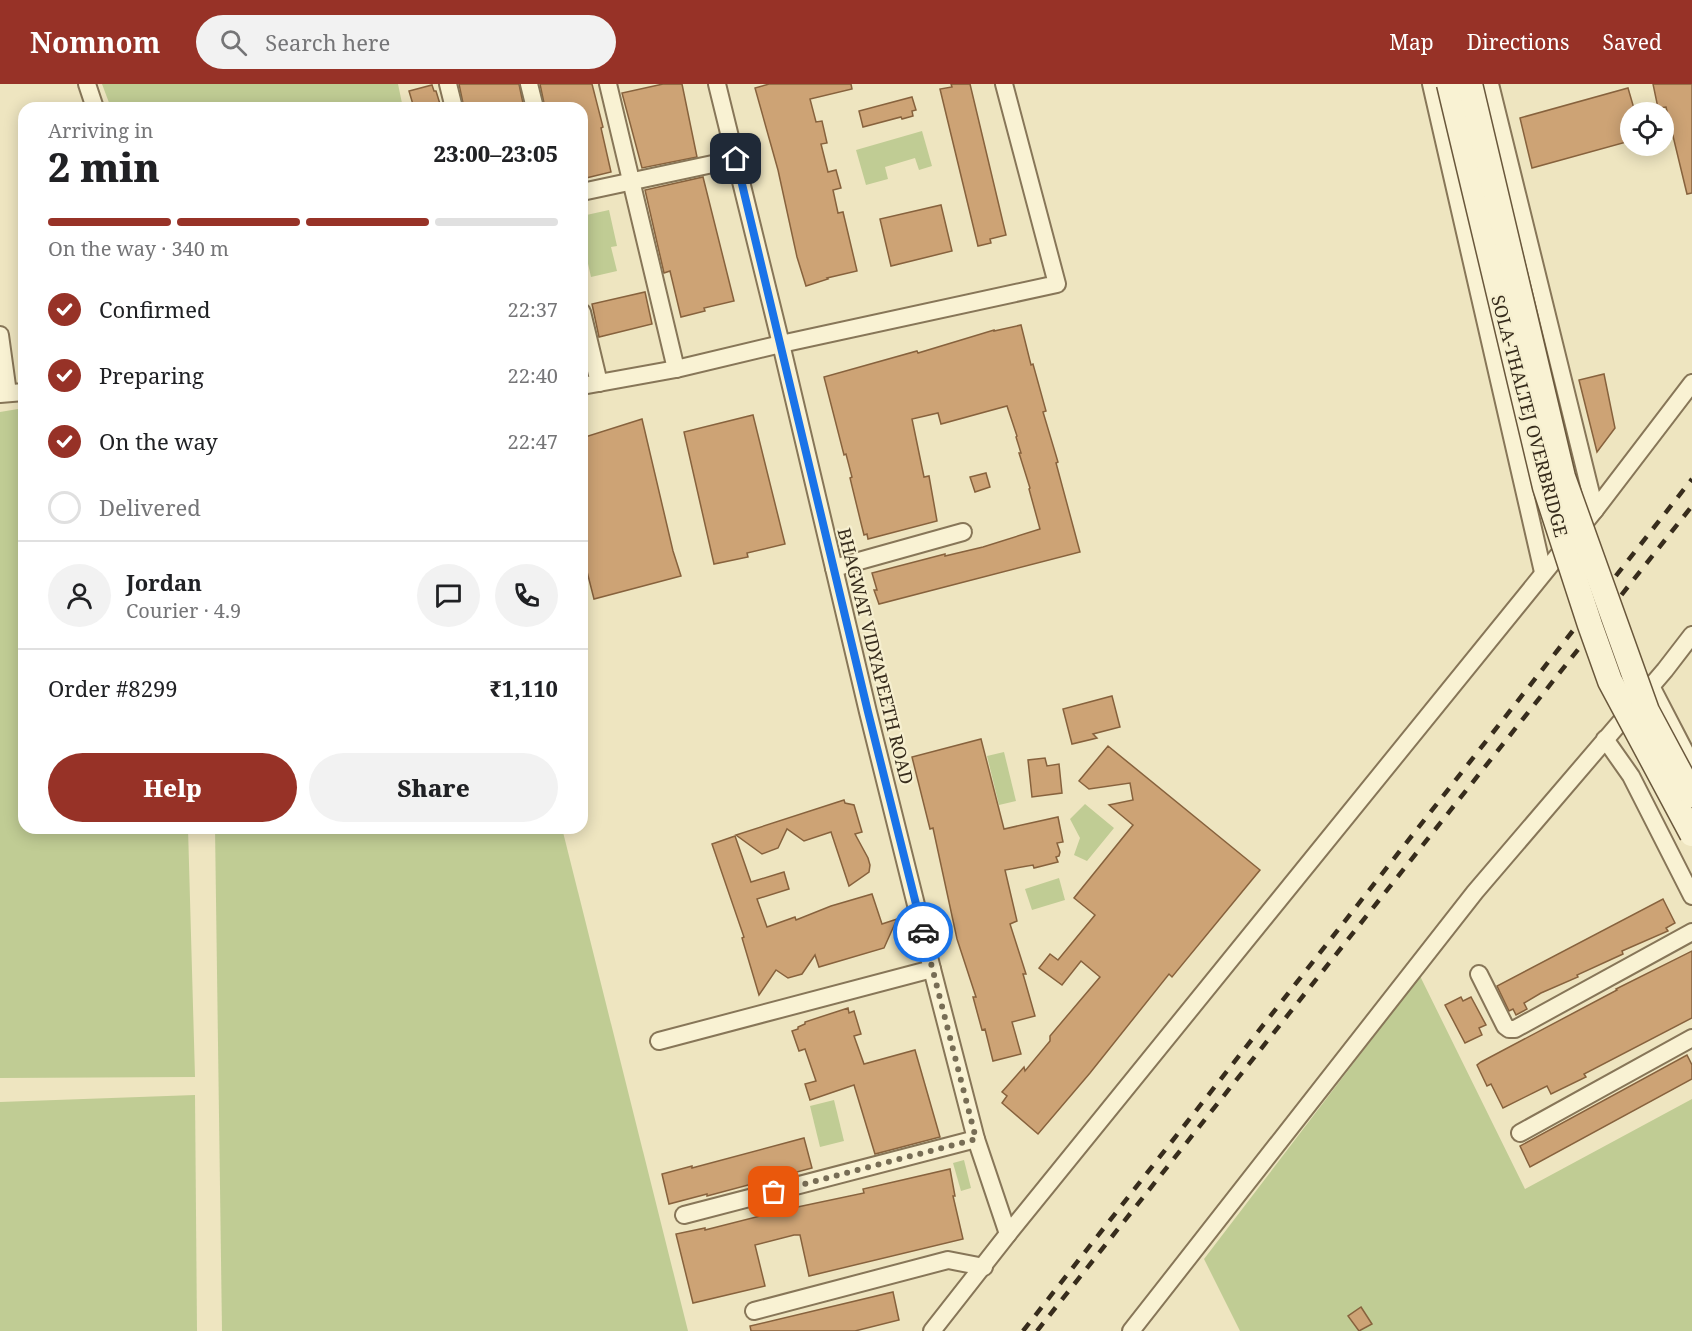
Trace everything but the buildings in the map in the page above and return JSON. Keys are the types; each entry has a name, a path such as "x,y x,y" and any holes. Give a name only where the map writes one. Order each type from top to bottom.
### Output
{"street":[{"path":"87,84 93,102"},
{"path":"448,84 452,102"},
{"path":"529,84 532,102"},
{"path":"608,84 676,369"},
{"name":"BHAGWAT VIDYAPEETH ROAD","path":"717,84 932,969 976,1139 1008,1234"},
{"path":"588,367 590,385 676,369 1057,284 1004,84"},
{"path":"1431,84 1544,572"},
{"name":"SOLA-THALTEJ OVERBRIDGE","path":"1449,84 1542,476 1562,540 1610,681 1692,834"},
{"name":"SOLA-THALTEJ OVERBRIDGE","path":"1470,84 1563,477 1647,711 1692,795"},
{"path":"1490,84 1595,510"},
{"path":"588,191 736,159"},
{"path":"0,335 11,393"},
{"path":"932,1331 984,1268 1008,1234 1595,510 1692,383"},
{"path":"834,568 963,532"},
{"path":"1131,1331 1475,892 1692,635"},
{"path":"1651,686 1692,765"},
{"path":"1605,739 1631,776 1692,896"},
{"path":"1479,974 1504,1026 1515,1029 1692,932"},
{"path":"659,1041 932,969"},
{"path":"1520,1133 1692,1038"},
{"path":"684,1215 976,1139"},
{"path":"754,1311 948,1260 984,1268"}],"green space":[{"path":"102,84 398,84 402,102 109,102"},
{"path":"922,131 932,166 919,170 915,158 885,167 888,179 866,185 856,150"},
{"path":"609,210 617,246 611,247 617,271 591,277 588,264 588,215"},
{"path":"18,409 18,834 188,834 195,1077 0,1078 0,412"},
{"path":"1004,752 1016,801 999,805 987,756"},
{"path":"1085,804 1114,828 1087,861 1074,855 1080,838 1070,819"},
{"path":"215,834 564,834 688,1331 222,1331"},
{"path":"1059,878 1065,900 1032,910 1025,889"},
{"path":"1420,976 1525,1189 1692,1099 1692,1331 1240,1331 1204,1259"},
{"path":"195,1095 197,1331 0,1331 0,1102"},
{"path":"834,1100 844,1141 820,1147 810,1106"},
{"path":"964,1160 971,1188 961,1191 953,1163"}],"railway":[{"path":"1023,1331 1692,479"},
{"path":"1037,1331 1692,506"}],"way so far":[{"path":"774,1192 976,1139 923,932"}],"route":[{"path":"736,159 923,932"}]}
